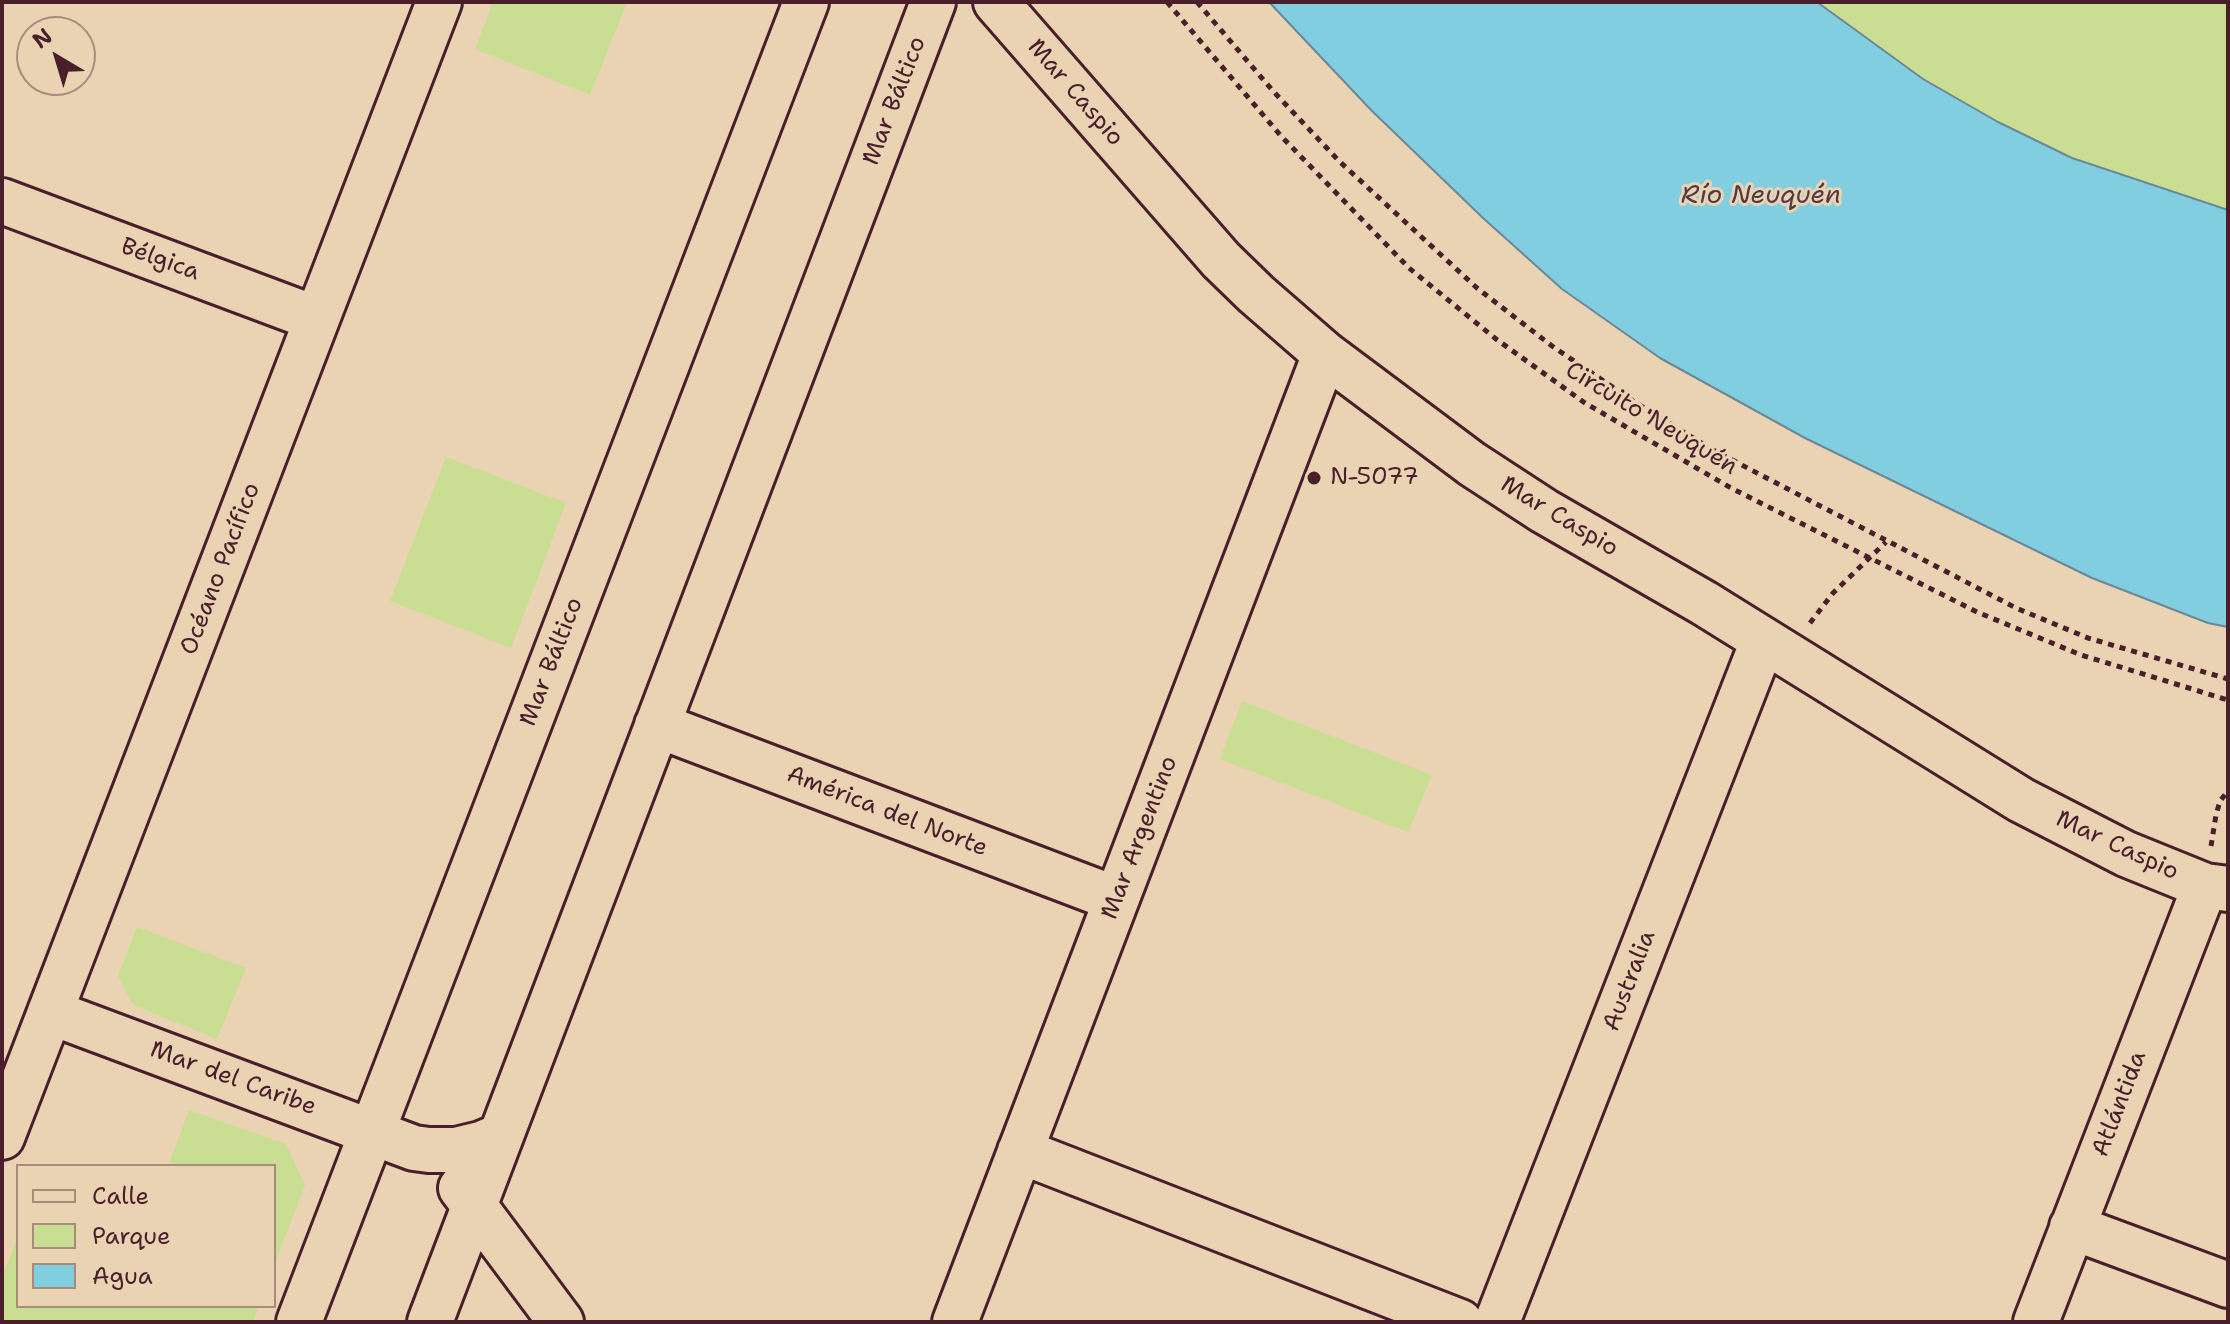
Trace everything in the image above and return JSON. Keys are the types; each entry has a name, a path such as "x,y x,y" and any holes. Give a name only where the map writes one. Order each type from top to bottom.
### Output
{"street":[{"name":"Océano Pacífico","path":"2,1137 439,2"},
{"name":"Mar Báltico","path":"299,1322 806,2"},
{"name":"Mar Báltico","path":"430,1322 933,2"},
{"name":"Mar Caspio","path":"996,2 1221,260 1267,304 1325,354 1508,489 1645,568 2021,800 2126,854 2216,888"},
{"name":"Bélgica","path":"2,201 317,319"},
{"name":"Mar Argentino","path":"955,1322 1325,354"},
{"name":"Australia","path":"1497,1322 1763,641"},
{"name":"América del Norte","path":"657,725 1116,899"},
{"name":"Atlántida","path":"2036,1322 2072,1227 2216,888"},
{"name":"Mar del Caribe","path":"50,1012 414,1148 442,1167 561,1322"},
{"name":"Mar del Caribe","path":"414,1148 456,1150 500,1136"},
{"path":"1020,1151 1460,1322"},
{"path":"2072,1227 2228,1285"}],"path":[{"name":"Circuito Neuquén","path":"1167,2 1240,90 1330,189 1409,268 1542,373 1637,435 1717,481 1950,599 2048,642 2228,700"},
{"path":"1197,2 1273,91 1339,161 1477,288 1552,346 1636,403 1713,450 2016,608 2088,638 2228,679"},
{"path":"1763,641 1803,636 1816,613 1886,542"},
{"path":"2216,888 2216,815 2220,801 2228,791"}],"green space":[{"path":"493,2 627,2 590,95 475,49"},
{"path":"1817,2 2228,2 2228,210 2072,158 1998,122 1923,79"},
{"path":"446,457 566,503 511,648 390,601"},
{"path":"1242,701 1432,775 1408,832 1220,759"},
{"path":"137,927 246,968 217,1039 133,1005 118,976"},
{"path":"189,1110 286,1144 305,1185 276,1261 276,1164 169,1164"},
{"path":"16,1241 16,1308 258,1308 253,1322 2,1322 2,1278"}],"water":[{"name":"Río Neuquén","path":"1269,2 1817,2 1923,79 1998,122 2072,158 2228,210 2228,627 2208,623 2092,578 1805,438 1660,358 1562,289 1483,218 1371,110"}],"place":[{"name":"N-5077","path":"1314,478"}]}
